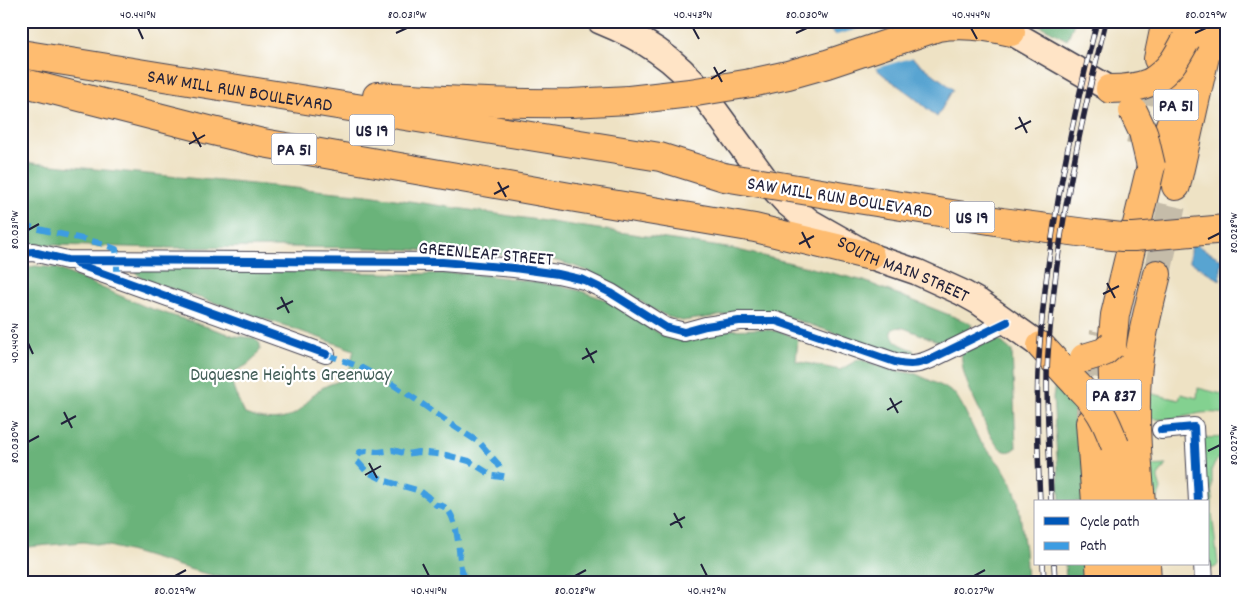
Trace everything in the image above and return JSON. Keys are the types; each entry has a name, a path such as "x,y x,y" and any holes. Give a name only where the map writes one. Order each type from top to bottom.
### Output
{"main road":[{"path":"1176,186 1213,21"},
{"name":"SOUTH MAIN STREET","path":"611,24 666,56 692,81 765,179 787,203 810,222 870,256 917,272 979,302 1042,346"},
{"path":"226,87 496,102 571,103 629,100 690,93 788,75 827,64 913,29 931,29 952,25 1004,27 1126,96 1143,132 1151,166"},
{"path":"1158,59 1180,27"},
{"name":"PA 51","path":"1126,96 1151,82 1171,66 1180,27"},
{"name":"PA 51","path":"1042,346 1065,357 1084,358 1104,352 1112,345 1115,315 1151,166 1167,134 1174,114 1180,27"},
{"name":"SAW MILL RUN BOULEVARD","path":"21,54 660,158 724,177 851,198 1002,222 1094,234 1134,237"},
{"name":"SAW MILL RUN BOULEVARD","path":"21,74 657,176 724,177"},
{"name":"PA 51","path":"21,82 263,143 755,228 870,256"},
{"name":"US 19","path":"1134,237 1226,229"},
{"path":"1141,500 1136,435 1137,375 1143,336 1157,274"},
{"name":"PA 837","path":"1112,345 1118,500"},
{"name":"PA 837","path":"1042,346 1101,412 1115,445"},
{"path":"1090,423 1096,500"},
{"path":"1100,566 1101,582"},
{"path":"1123,566 1124,582"},
{"path":"1146,566 1148,582"}],"street":[{"name":"GREENLEAF STREET","path":"21,253 33,252 67,260 442,262 540,271 584,280 610,293 665,327 684,332 706,326 739,321 776,320 895,362 912,365 946,353 1007,322"},
{"path":"67,260 326,354"},
{"path":"1161,430 1194,428 1198,500"},
{"path":"1203,566 1204,582"}],"green space":[{"path":"1032,21 1075,21 1067,40"},
{"path":"21,162 368,195 734,249 864,281 972,324 969,330 942,343 904,328 892,330 894,339 913,350 914,353 911,354 877,347 769,311 754,311 682,321 654,310 592,273 546,258 374,248 160,248 21,244"},
{"name":"Duquesne Heights Greenway","path":"35,266 56,268 146,307 235,336 255,338 260,344 260,350 247,365 234,372 231,379 245,414 268,419 283,419 290,416 303,407 319,390 347,378 354,350 145,280 136,273 136,267 414,274 465,273 514,279 581,291 617,304 663,336 683,340 719,330 762,329 782,332 798,339 796,361 840,370 859,359 892,370 916,374 944,387 956,395 979,440 1003,468 1012,484 1018,500 1025,550 1027,582 241,582 109,546 83,542 27,547 23,553 28,582 21,582 21,269"},
{"path":"993,338 999,340 1012,351 1016,448 1009,451 1003,450 998,446 988,431 966,379 961,353"},
{"path":"1055,385 1072,400 1085,419 1092,500 1060,500 1053,397"},
{"path":"1198,388 1226,395 1226,414 1204,413 1169,419 1148,418 1149,393 1179,400 1181,394 1197,398"},
{"path":"1226,437 1226,453 1219,457 1212,468 1212,513 1218,564 1210,569 1210,500 1205,500 1200,438"},
{"path":"1166,465 1158,476 1161,489 1157,500 1153,500 1150,466"},
{"path":"1065,566 1096,566 1098,582 1066,582"}],"water":[{"path":"819,21 864,21 953,89 937,117 886,77"},
{"path":"1192,242 1222,260 1220,280 1189,261"}],"pier":[{"path":"872,25 914,57 873,69 833,36"}],"tunnel":[{"path":"1140,146 1157,61"},
{"path":"1157,274 1176,186"},
{"path":"1090,419 1092,386 1104,333"}],"railway":[{"path":"1040,500 1037,389 1046,284 1067,152 1097,21"},
{"path":"1051,500 1047,380 1048,346 1054,290 1063,222 1090,88 1106,21"},
{"path":"1043,566 1044,582"},
{"path":"1054,566 1055,582"}],"marked path":[{"path":"21,225 100,243 116,249 117,277"},
{"path":"326,354 360,367 392,384 480,443 498,464 502,471 501,477 493,476 469,461 446,455 418,452 407,454 393,450 360,452 357,457 357,461 366,471 386,481 420,491 436,505 444,506 453,520 461,570 468,582"}],"cycle path":[{"path":"21,253 33,252 67,260 442,262 514,268 558,274 584,280 611,293 665,327 684,332 706,326 739,321 776,321 895,362 909,364 931,359 1007,322"},
{"path":"77,264 326,354"},
{"path":"1161,430 1194,427 1198,500"}]}
